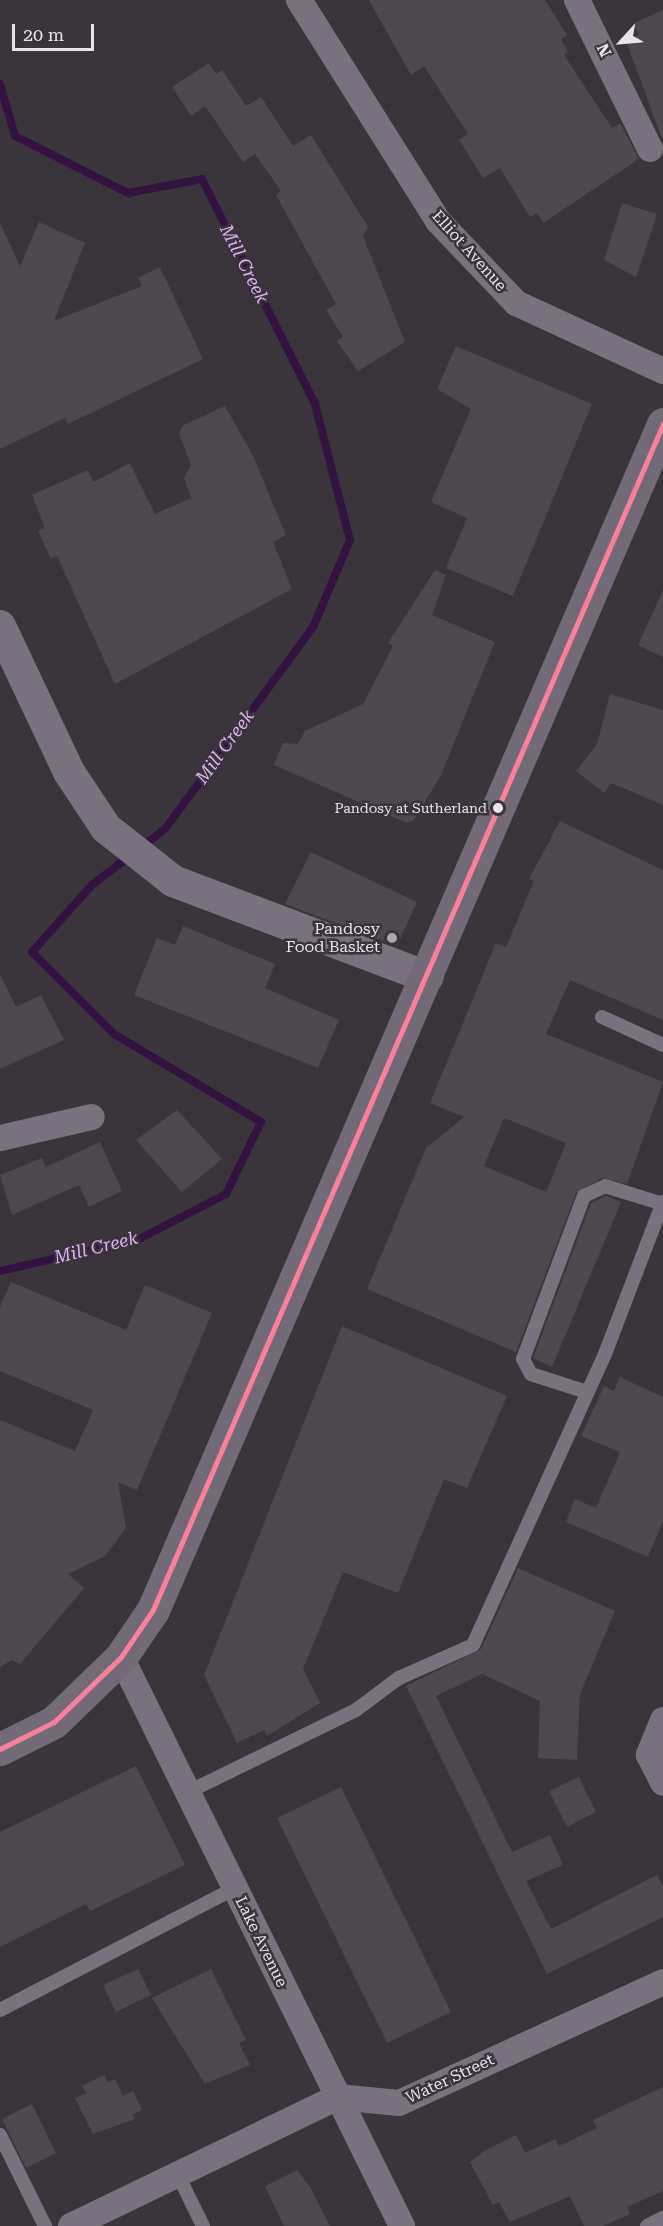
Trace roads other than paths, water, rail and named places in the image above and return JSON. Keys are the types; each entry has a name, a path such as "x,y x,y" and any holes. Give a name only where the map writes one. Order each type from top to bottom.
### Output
{"main road":[{"path":"0,1749 54,1722 121,1657 153,1610 663,424"}],"street":[{"name":"Elliot Avenue","path":"299,0 438,221 516,303 663,371"},
{"path":"577,0 650,149"},
{"path":"0,626 69,772 106,828 173,880 427,976"},
{"path":"0,1138 92,1118"},
{"name":"Lake Avenue","path":"121,1657 402,2226"},
{"path":"663,1720 649,1755 663,1783"},
{"name":"Water Street","path":"338,2097 399,2103 663,1982"},
{"path":"71,2226 338,2097"}],"lane":[{"path":"602,1017 663,1045"},
{"path":"188,1792 356,1710 399,1678 472,1645 587,1392 663,1203 604,1186 584,1196 523,1359 531,1374 587,1392"},
{"path":"0,2010 235,1888"},
{"path":"0,2135 45,2226"},
{"path":"178,2175 203,2226"},
{"path":"647,2226 663,2218"}],"waterway":[{"name":"Mill Creek","path":"0,84 15,136 128,193 202,179 315,404 350,540 313,627 166,828 142,847"},
{"name":"Mill Creek","path":"0,1271 139,1239 226,1194 261,1122 114,1034 32,952 92,885 131,855"}],"place":[{"name":"Pandosy at Sutherland","path":"498,808"},
{"name":"Pandosy Food Basket","path":"392,938"}]}
